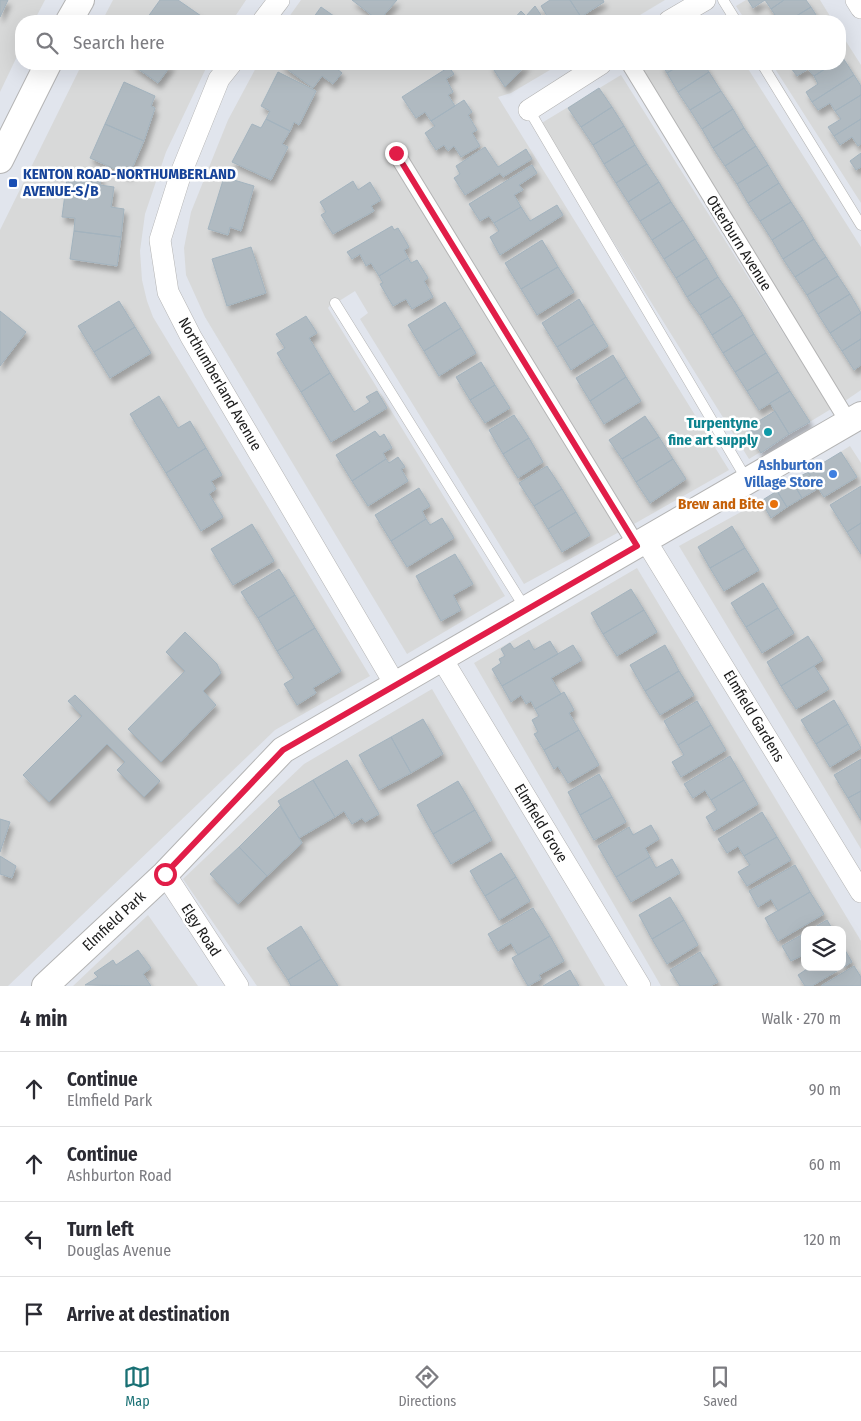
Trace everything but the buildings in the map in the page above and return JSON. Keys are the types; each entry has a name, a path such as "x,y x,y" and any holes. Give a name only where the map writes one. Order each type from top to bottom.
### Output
{"street":[{"path":"72,15 81,0"},
{"path":"268,15 279,0"},
{"path":"679,15 705,0"},
{"path":"856,0 861,8"},
{"path":"0,160 45,70"},
{"name":"Northumberland Avenue","path":"226,70 219,79 181,174 160,240 168,292 191,337 396,686"},
{"path":"529,110 591,70"},
{"name":"Otterburn Avenue","path":"634,70 857,419"},
{"path":"396,153 642,543"},
{"name":"Elmfield Park","path":"46,986 165,874 283,750 857,419"},
{"name":"Elmfield Gardens","path":"642,543 861,892"},
{"name":"Elmfield Grove","path":"442,659 640,986"},
{"name":"Elgy Road","path":"165,874 238,986"}],"lane":[{"path":"723,0 732,15"},
{"path":"766,70 861,225"},
{"path":"529,110 748,482"},
{"path":"335,304 526,610"}],"shaded area":[{"path":"0,0 45,0 37,15 15,15 15,61 0,92"},
{"path":"113,0 246,0 236,15 105,15"},
{"path":"301,0 665,0 640,15 290,15"},
{"path":"746,0 820,0 829,15 742,15 736,6"},
{"path":"846,41 861,65 861,203 776,70 846,70"},
{"path":"79,70 205,70 166,152 145,214 140,251 142,280 147,301 153,317 370,676 275,730 8,986 0,986 0,230"},
{"path":"255,70 550,70 511,93 498,97 729,470 634,524 397,142 385,150 621,531 524,584 360,319 368,313 355,291 336,303 334,300 328,308 505,596 407,654 205,317 186,275 184,248 191,212 228,120"},
{"path":"636,70 749,70 861,247 861,390 845,401"},
{"path":"621,75 831,409 749,459 540,124"},
{"path":"850,446 861,463 861,849 679,546 761,501"},
{"path":"637,568 861,941 861,986 661,986 474,663"},
{"path":"432,689 605,986 257,986 183,879 304,764"},
{"path":"148,915 198,986 73,986"}],"place":[{"name":"KENTON ROAD-NORTHUMBERLAND AVENUE-S/B","path":"13,183"},
{"name":"Turpentyne fine art supply","path":"768,432"},
{"name":"Ashburton Village Store","path":"833,474"},
{"name":"Brew and Bite","path":"774,504"}],"route":[{"path":"165,874 283,750 637,546 396,153"}]}
